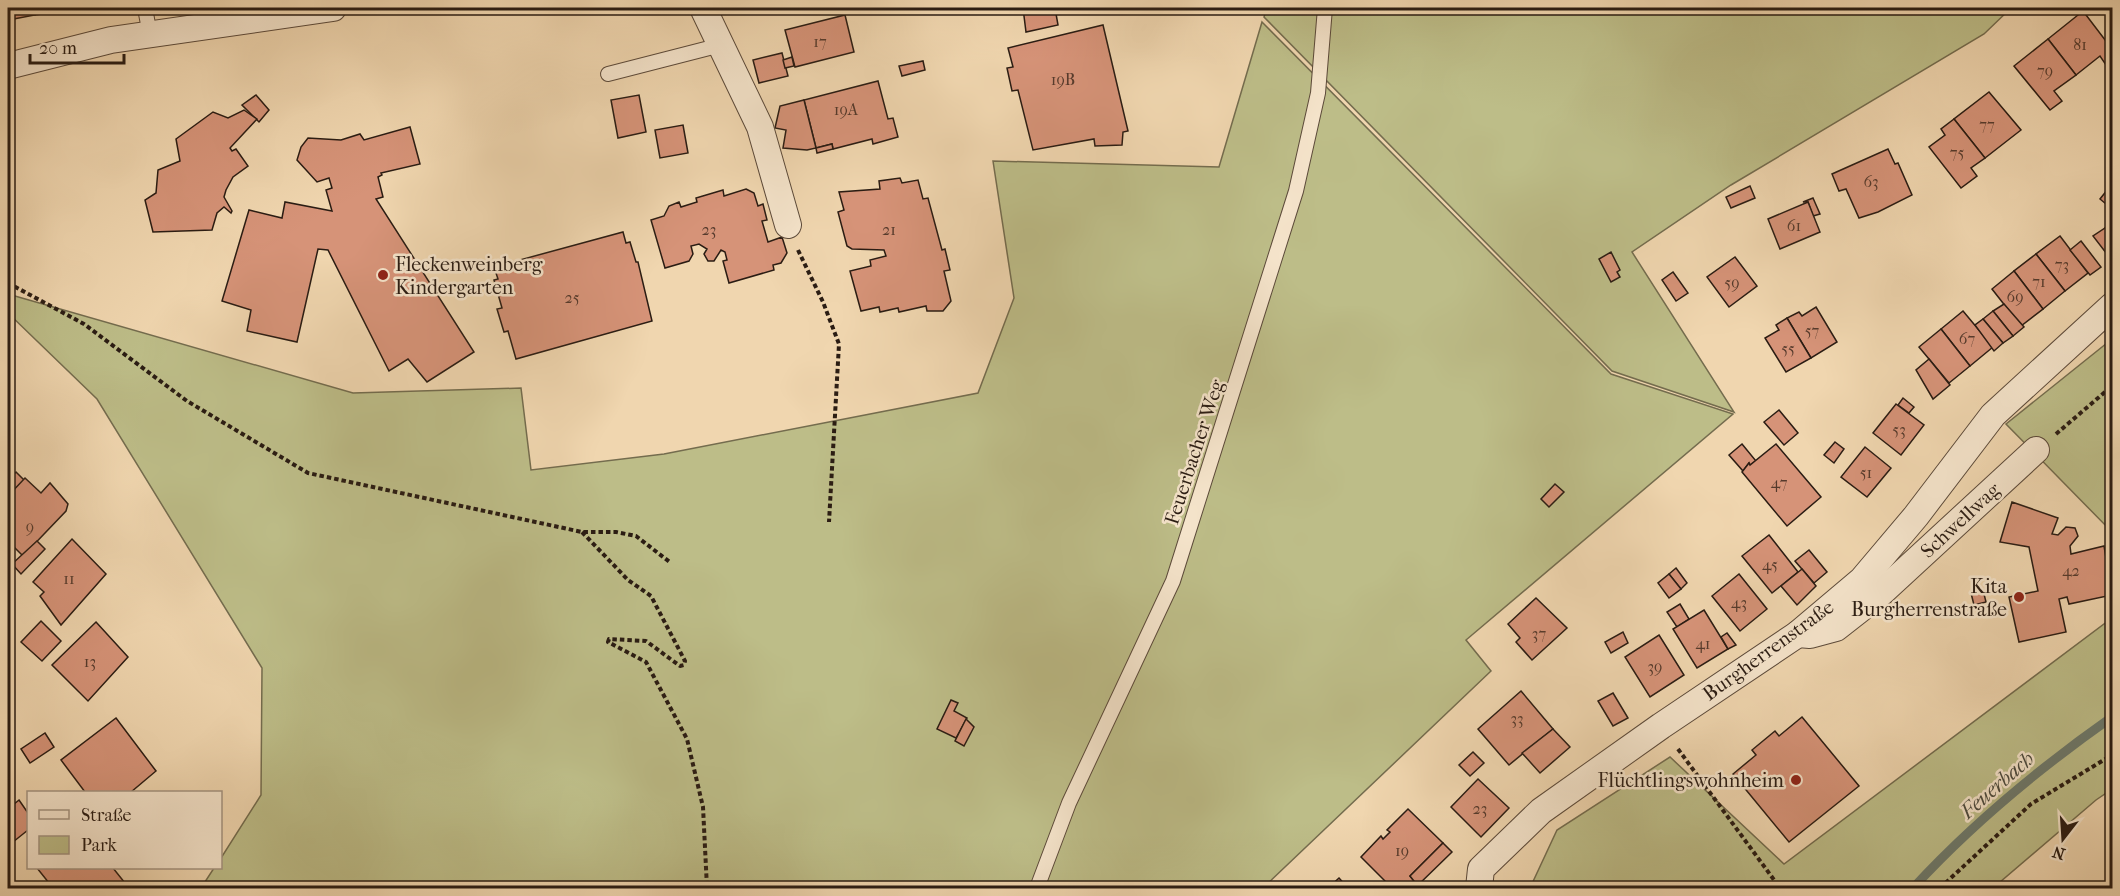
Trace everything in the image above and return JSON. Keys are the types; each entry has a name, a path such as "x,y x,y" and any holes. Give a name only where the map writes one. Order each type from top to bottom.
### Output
{"street":[{"path":"8,66 111,40 333,8"},
{"path":"703,8 760,127 788,225"},
{"name":"Burgherrenstraße","path":"1461,888 1480,879 1541,811 1661,726 1798,634 1862,580 1916,516 1993,415 2112,306"},
{"name":"Schwellwag","path":"1798,634 1810,635 1836,628 1873,599 2036,450"}],"lane":[{"path":"145,8 150,35"},
{"name":"Feuerbacher Weg","path":"1037,888 1069,803 1173,581 1296,191 1318,93 1325,8"},
{"path":"608,74 721,45"}],"path":[{"path":"788,225 838,344 829,522"},
{"path":"8,283 84,324 187,401 308,473 582,532 616,532 636,536 671,563"},
{"path":"2036,450 2112,386"},
{"path":"582,532 628,580 651,596 685,661 684,665 680,666 642,640 609,639 608,642 646,662 687,739 703,807 707,888"},
{"path":"1661,726 1780,888"},
{"path":"1940,888 2031,804 2112,755"}],"green space":[{"path":"1267,8 2011,8 1984,34 1731,185 1632,252 1734,412 1612,371 1264,17"},
{"path":"1262,22 1611,374 1733,414 1466,640 1491,671 1263,888 201,888 213,869 222,869 222,856 261,795 262,668 97,399 8,313 8,294 353,393 521,388 531,470 664,454 978,393 1014,298 993,161 1219,167"},
{"path":"2112,339 2112,532 2006,424"},
{"path":"2112,618 2112,789 1993,888 1530,888 1557,830 1670,757 1784,864"}],"building":[{"path":"8,8 34,8 8,13"},
{"path":"34,8 48,8 49,13 35,15"},
{"path":"34,8 35,15 8,20 8,13"},
{"path":"1023,8 1055,8 1058,25 1026,32"},
{"path":"2083,11 2112,49 2112,60 2106,65 2100,56 2076,75 2048,39"},
{"path":"845,15 854,52 795,67 785,30"},
{"path":"1103,25 1128,131 1123,132 1122,145 1095,146 1094,139 1033,150 1018,90 1012,91 1007,68 1013,67 1008,48"},
{"path":"2048,39 2076,75 2054,91 2062,101 2050,110 2014,66"},
{"path":"782,53 788,76 759,83 753,60"},
{"path":"792,57 794,66 785,68 783,60"},
{"path":"923,61 925,70 902,76 899,66"},
{"path":"878,81 888,119 893,118 898,137 873,144 872,139 833,149 832,144 816,148 804,100"},
{"path":"1989,92 2021,130 1985,158 1954,119"},
{"path":"256,95 269,110 259,122 242,105"},
{"path":"639,95 646,132 618,138 611,100"},
{"path":"804,100 816,148 807,150 783,148 786,130 775,128 780,106"},
{"path":"244,110 257,119 230,148 232,151 236,149 248,166 233,177 226,190 224,197 231,213 224,207 217,213 212,230 153,232 145,200 156,193 158,170 180,161 176,139 213,112 228,118"},
{"path":"1954,119 1985,158 1971,168 1977,176 1961,188 1929,147 1945,135 1941,129"},
{"path":"683,125 688,153 660,158 655,130"},
{"name":"Fleckenweinberg Kindergarten","path":"410,127 420,164 381,173 382,175 378,177 383,197 376,199 474,352 427,382 408,359 389,371 328,250 318,249 297,342 247,331 251,310 222,301 249,210 282,218 285,202 332,211 326,190 332,188 329,178 317,182 297,160 301,147 308,138 341,140 360,134 364,140"},
{"path":"832,144 833,149 817,153 816,148"},
{"path":"1888,149 1895,164 1898,163 1912,195 1878,212 1859,218 1846,189 1839,191 1832,174"},
{"path":"900,178 902,183 918,180 923,199 928,198 942,250 945,249 950,270 944,271 951,301 943,311 927,311 926,306 899,312 898,308 880,312 879,307 861,311 850,271 871,266 870,260 886,256 884,250 852,249 847,246 838,212 844,210 839,192 880,189 879,181"},
{"path":"2112,184 2112,209 2100,199"},
{"path":"1750,186 1755,198 1731,208 1726,197"},
{"path":"746,189 754,193 758,206 763,204 767,220 762,221 768,242 782,237 787,253 781,263 773,265 774,270 729,283 723,261 727,260 725,252 721,250 714,261 708,261 704,254 707,249 699,244 691,246 693,254 689,261 665,268 651,220 664,216 669,206 679,202 681,207 697,202 696,198 723,190 724,196"},
{"path":"1813,198 1820,214 1813,216 1808,202 1803,202"},
{"path":"1808,202 1820,232 1780,249 1768,219"},
{"path":"2112,221 2112,238 2105,228"},
{"path":"2105,228 2112,238 2112,257 2110,258 2093,236"},
{"path":"623,232 626,243 630,242 636,262 638,262 652,321 516,359 508,331 504,332 497,309 502,308 494,280 498,279 494,267"},
{"path":"2060,236 2088,273 2065,291 2036,254"},
{"path":"2081,241 2101,267 2090,275 2070,250"},
{"path":"1611,252 1620,270 1617,272 1620,277 1611,282 1599,259"},
{"path":"2036,254 2065,291 2043,309 2014,271"},
{"path":"1735,257 1757,286 1729,307 1707,277"},
{"path":"2014,271 2043,309 2021,326 1992,289"},
{"path":"1673,272 1688,293 1676,301 1662,280"},
{"path":"2004,304 2024,327 2013,336 1993,311"},
{"path":"1816,307 1837,342 1811,358 1787,318 1799,312 1802,316"},
{"path":"1963,311 1993,347 1970,366 1941,329"},
{"path":"1993,311 2013,336 2003,343 1983,319"},
{"path":"1787,318 1811,358 1786,372 1765,338 1779,330 1776,325"},
{"path":"1983,319 2003,343 1994,351 1975,325"},
{"path":"1941,329 1970,366 1949,383 1919,347"},
{"path":"1929,359 1950,385 1933,399 1916,370"},
{"path":"1903,398 1914,407 1909,413 1898,405"},
{"path":"1896,404 1924,425 1901,455 1873,433"},
{"path":"1779,410 1798,433 1784,445 1764,422"},
{"path":"1835,442 1844,449 1834,463 1824,455"},
{"path":"1742,444 1756,461 1750,465 1749,463 1743,471 1729,455"},
{"path":"1776,444 1821,497 1787,526 1742,472 1749,463 1750,465"},
{"path":"1865,447 1891,468 1867,497 1841,477"},
{"path":"16,472 24,480 8,496 8,480"},
{"path":"25,478 41,493 50,483 68,504 66,511 23,556 8,541 8,496"},
{"path":"1555,484 1564,492 1549,507 1541,499"},
{"path":"2012,502 2058,518 2052,534 2058,535 2066,527 2075,528 2078,536 2070,546 2071,554 2104,546 2112,595 2069,604 2067,597 2059,599 2066,632 2019,642 2009,597 2038,591 2029,547 2000,542"},
{"path":"1769,535 1798,572 1772,593 1742,556"},
{"path":"72,539 106,574 61,625 40,596 44,592 33,582"},
{"path":"37,541 45,549 21,574 12,564"},
{"path":"1809,550 1827,572 1814,583 1795,561"},
{"path":"1676,568 1687,583 1681,589 1669,574"},
{"path":"1802,569 1816,586 1797,605 1781,586"},
{"path":"1669,574 1681,589 1669,598 1658,583"},
{"path":"1739,574 1767,609 1740,631 1712,596"},
{"path":"1983,590 1986,602 1974,605 1971,593"},
{"path":"1536,598 1567,628 1532,660 1516,642 1520,638 1508,624"},
{"path":"1680,604 1689,619 1677,627 1667,612"},
{"path":"1704,610 1728,649 1697,668 1673,629"},
{"path":"41,621 61,641 42,661 21,642"},
{"path":"96,622 128,657 88,701 52,665"},
{"path":"1623,632 1628,643 1611,653 1605,642"},
{"path":"1727,633 1736,645 1728,649 1721,637"},
{"path":"1659,635 1684,675 1650,697 1625,657"},
{"path":"1521,691 1553,729 1509,765 1478,729"},
{"path":"1613,693 1628,718 1613,726 1598,701"},
{"path":"951,700 958,703 954,711 967,718 956,738 937,729"},
{"name":"Flüchtlingswohnheim","path":"1802,717 1859,786 1789,842 1733,774 1756,755 1752,750 1775,731 1779,736"},
{"path":"116,718 156,771 132,791 84,791 61,760"},
{"path":"966,719 974,727 964,746 955,741"},
{"path":"1553,729 1570,747 1540,773 1522,753"},
{"path":"45,733 54,747 30,763 21,749"},
{"path":"1473,752 1484,763 1470,776 1459,765"},
{"path":"1478,779 1509,808 1481,837 1451,807"},
{"path":"19,800 27,812 27,831 8,846 8,809"},
{"path":"1408,809 1443,843 1410,876 1414,881 1404,888 1392,888 1361,857 1381,836 1383,839 1390,832 1387,830"},
{"path":"1443,843 1452,852 1415,888 1404,888 1414,881 1410,876"},
{"path":"38,869 114,869 129,888 53,888"},
{"path":"1339,878 1348,888 1328,888"}],"waterway":[{"name":"Feuerbach","path":"1913,888 1959,841 2008,797 2112,717"}],"place":[{"name":"Fleckenweinberg Kindergarten","path":"383,275"},
{"name":"Kita Burgherrenstraße","path":"2019,597"},
{"name":"Flüchtlingswohnheim","path":"1796,780"}]}
